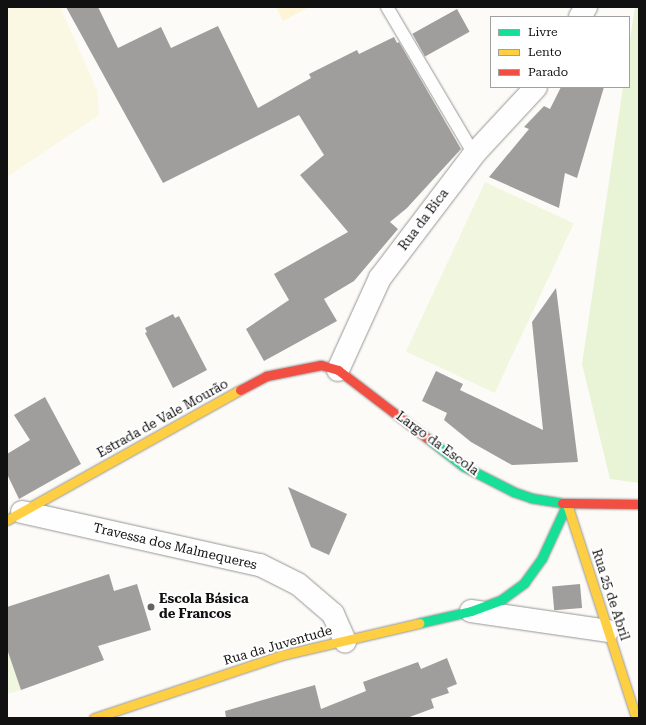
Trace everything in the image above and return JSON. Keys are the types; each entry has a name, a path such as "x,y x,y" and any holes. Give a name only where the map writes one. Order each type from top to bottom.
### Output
{"street":[{"path":"581,16 586,7"},
{"name":"Rua da Bica","path":"338,370 380,278 474,154 535,88"},
{"name":"Estrada de Vale Mourão","path":"15,516 266,376 321,365 338,370"},
{"name":"Largo da Escola","path":"338,370 463,466 514,492 531,498 567,504 639,504"},
{"path":"471,611 501,600 524,583 542,558 567,504"},
{"name":"Rua 25 de Abril","path":"567,504 636,718"},
{"name":"Travessa dos Malmequeres","path":"15,516 260,565 298,584 333,614 344,640"},
{"path":"471,611 608,631"},
{"name":"Rua da Juventude","path":"94,718 282,655 471,611"}],"lane":[{"path":"387,7 474,154"}],"shaded area":[{"path":"7,7 60,7 97,90 99,115 7,177"}],"green space":[{"path":"635,7 639,7 639,483 610,479 582,364 623,88 630,88 630,40"},
{"path":"485,182 574,223 495,393 406,351"},
{"path":"7,649 21,690 7,694"}],"sand":[{"path":"276,7 309,7 283,21"}],"building":[{"path":"66,7 98,7 118,48 161,27 171,48 218,26 258,108 311,78 309,74 357,50 359,54 394,37 397,43 399,42 461,149 407,208 390,222 398,229 354,281 324,299 337,321 264,361 246,329 289,300 274,274 348,232 300,175 324,155 299,115 163,183"},
{"path":"457,9 470,32 425,56 412,34"},
{"path":"560,88 604,88 577,178 565,173 559,208 489,177 529,129 524,127 544,106 550,109"},
{"path":"556,288 578,462 512,465 471,442 444,420 447,413 422,401 436,371 463,384 460,390 543,430 532,322"},
{"path":"173,314 175,318 179,316 207,370 173,388 145,333 147,332 145,328"},
{"path":"45,397 81,464 19,499 7,474 7,454 30,440 14,415"},
{"path":"288,487 347,514 329,555 311,547"},
{"path":"109,574 114,591 137,584 151,630 98,646 104,660 21,690 7,649 7,607"},
{"path":"580,584 582,608 554,610 552,586"},
{"path":"447,658 457,684 447,688 449,693 431,699 434,708 407,718 226,718 225,711 315,685 321,709 366,691 363,682 418,662 421,669"}],"traffic: fast":[{"path":"427,438 463,466 514,492 531,498 562,503"},
{"path":"419,623 471,611 501,600 524,583 542,558 567,504"}],"traffic: slow":[{"path":"7,520 240,390"},
{"path":"567,504 636,718"},
{"path":"94,718 282,655 419,623"}],"traffic: jam":[{"path":"240,390 266,376 321,365 338,370 427,438"},
{"path":"562,503 639,504"}],"place":[{"name":"Escola Básica de Francos","path":"151,607"}]}
